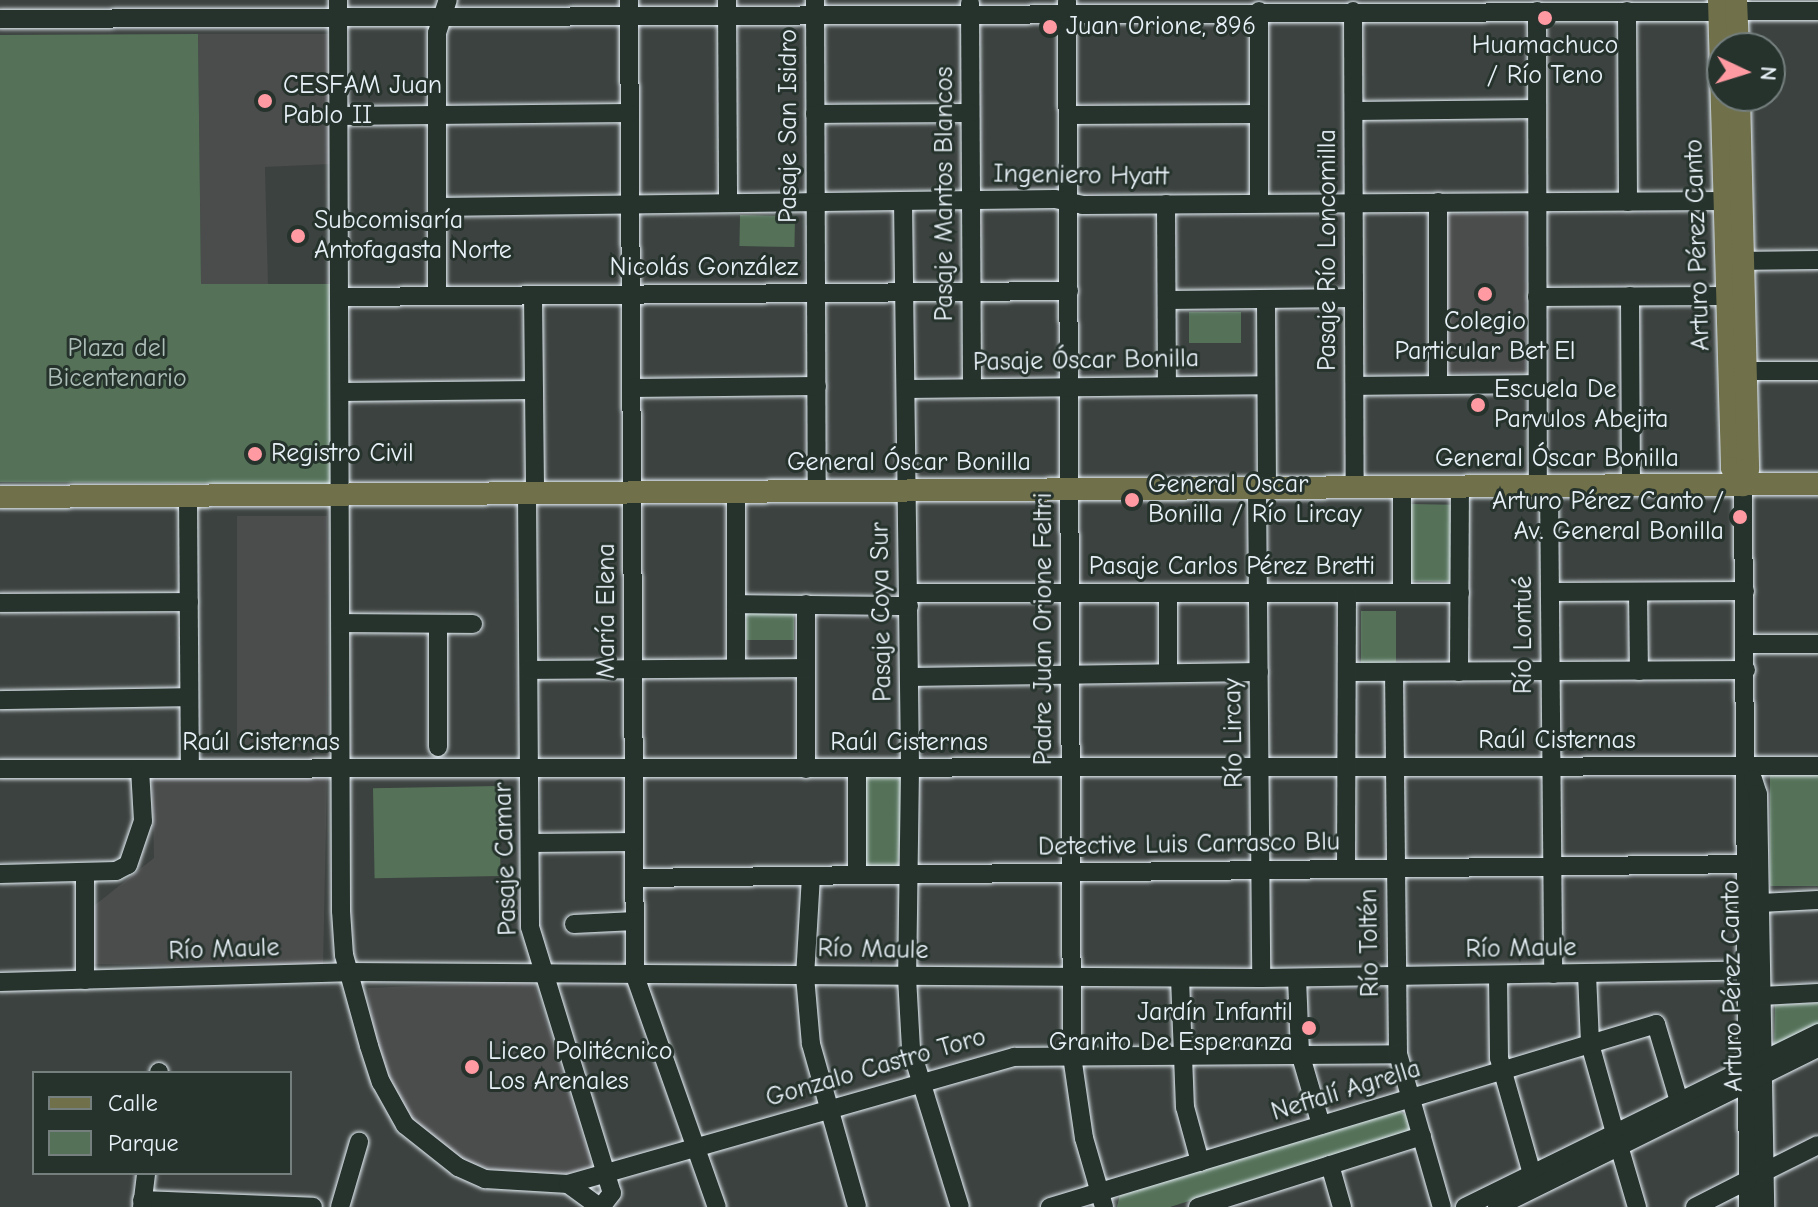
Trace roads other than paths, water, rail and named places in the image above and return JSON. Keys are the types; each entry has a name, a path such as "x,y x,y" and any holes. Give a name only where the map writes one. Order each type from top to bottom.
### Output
{"main road":[{"path":"1728,5 1734,32"},
{"name":"Arturo Pérez Canto","path":"1728,5 1724,201 1746,371 1748,469 1743,485"},
{"name":"Arturo Pérez Canto","path":"1739,112 1734,261 1727,296 1732,468 1743,485"},
{"name":"General Óscar Bonilla","path":"0,497 1818,484"}],"street":[{"path":"0,19 198,9 1067,6 1353,11 1472,6 1537,11 1627,11 1728,5 1818,11"},
{"name":"Pasaje Mantos Blancos","path":"970,6 972,388"},
{"name":"Padre Juan Orione Feltri","path":"1067,6 1072,1056 1084,1138 1102,1200"},
{"path":"727,7 728,203"},
{"name":"Pasaje San Isidro","path":"815,7 817,492"},
{"path":"437,296 437,33 445,8"},
{"name":"María Elena","path":"629,8 635,976 717,1207"},
{"path":"338,9 344,769 341,911 348,972 381,1082 405,1125 458,1167 485,1179 568,1184 600,1207"},
{"path":"1259,11 1259,203"},
{"name":"Pasaje Río Loncomilla","path":"1353,11 1355,488"},
{"name":"Río Lontué","path":"1537,11 1537,384 1550,592 1553,974"},
{"path":"1627,11 1628,202"},
{"path":"1354,111 1537,109"},
{"path":"339,116 629,113"},
{"path":"815,114 970,113"},
{"path":"1068,115 1259,114"},
{"name":"Ingeniero Hyatt","path":"437,207 903,201 1166,204 1724,201"},
{"name":"Pasaje Coya Sur","path":"903,201 910,769 907,977 911,1049 960,1207"},
{"path":"1438,202 1438,385"},
{"path":"1166,204 1167,386"},
{"path":"1734,261 1818,260"},
{"name":"Nicolás González","path":"340,297 1069,291"},
{"name":"Pasaje Camar","path":"533,295 530,927 612,1193 600,1207"},
{"path":"1630,296 1631,486"},
{"path":"1537,297 1727,296"},
{"path":"1167,300 1354,298"},
{"name":"Río Lircay","path":"1261,978 1258,593 1266,299"},
{"path":"1746,371 1818,371"},
{"path":"1355,386 1537,384"},
{"name":"Pasaje Óscar Bonilla","path":"906,389 1266,385"},
{"path":"631,388 817,386"},
{"path":"340,392 534,390"},
{"name":"Arturo Pérez Canto","path":"1743,485 1748,767 1744,864 1746,970 1754,1072 1756,1176 1765,1207"},
{"path":"1459,672 1460,487"},
{"path":"1402,488 1402,593"},
{"path":"736,492 736,668"},
{"path":"188,496 190,768"},
{"path":"1550,592 1745,591"},
{"path":"1638,592 1639,671"},
{"name":"Pasaje Carlos Pérez Bretti","path":"736,604 1070,593 1460,593"},
{"path":"1168,593 1168,673"},
{"path":"1346,869 1347,593"},
{"path":"0,603 189,602"},
{"path":"806,604 806,769"},
{"path":"342,623 473,624"},
{"path":"438,624 438,747"},
{"path":"1745,644 1818,644"},
{"path":"529,670 806,668"},
{"path":"1347,672 1746,670"},
{"path":"909,677 1259,672"},
{"name":"Río Toltén","path":"1394,672 1398,1054 1442,1207"},
{"path":"0,700 189,697"},
{"name":"Raúl Cisternas","path":"0,769 1818,766"},
{"name":"Arturo Pérez Canto","path":"1748,767 1758,794 1761,996 1754,1072"},
{"path":"0,874 116,871 128,865 143,821 140,769"},
{"path":"857,769 857,875"},
{"path":"530,843 634,842"},
{"name":"Detective Luis Carrasco Blu","path":"634,878 1744,864"},
{"path":"85,872 85,980"},
{"path":"811,876 805,976 811,1044 827,1110 857,1207"},
{"path":"1760,903 1818,900"},
{"path":"574,924 635,921"},
{"name":"Río Maule","path":"0,982 348,972 543,976 1297,978 1746,970"},
{"path":"1587,974 1590,1044 1637,1207"},
{"path":"1498,976 1502,1070 1543,1207"},
{"path":"1180,978 1185,1107 1200,1162"},
{"path":"1297,978 1300,1053 1321,1125"},
{"path":"1761,996 1818,993"},
{"name":"Neftalí Agrella","path":"1050,1207 1102,1200 1200,1162 1656,1024 1679,1101"},
{"path":"1465,1207 1535,1180 1617,1140 1754,1072 1818,1033"},
{"path":"1617,1140 1679,1101 1818,1048"},
{"name":"Gonzalo Castro Toro","path":"568,1184 695,1145 921,1084 987,1061 1181,1054 1398,1054"},
{"path":"1209,1205 1422,1136"},
{"path":"340,1207 359,1142"},
{"path":"1695,1207 1818,1145"},
{"path":"1330,1165 1342,1207"},
{"path":"146,1175 142,1204 313,1207"},
{"name":"Arturo Pérez Canto","path":"1748,1207 1756,1176"},
{"path":"1497,1207 1535,1180"}],"place":[{"name":"Huamachuco / Río Teno","path":"1545,18"},
{"name":"Juan Orione, 896","path":"1050,27"},
{"name":"CESFAM Juan Pablo II","path":"265,101"},
{"name":"Subcomisaría Antofagasta Norte","path":"298,236"},
{"name":"Colegio Particular Bet El","path":"1485,294"},
{"name":"Escuela De Parvulos Abejita","path":"1478,405"},
{"name":"Registro Civil","path":"255,454"},
{"name":"General Oscar Bonilla / Río Lircay","path":"1132,500"},
{"name":"Arturo Pérez Canto / Av. General Bonilla","path":"1740,517"},
{"name":"Jardín Infantil Granito De Esperanza","path":"1309,1028"},
{"name":"Liceo Politécnico Los Arenales","path":"472,1067"}],"park label":[{"name":"Plaza del Bicentenario","path":"117,364"}]}
